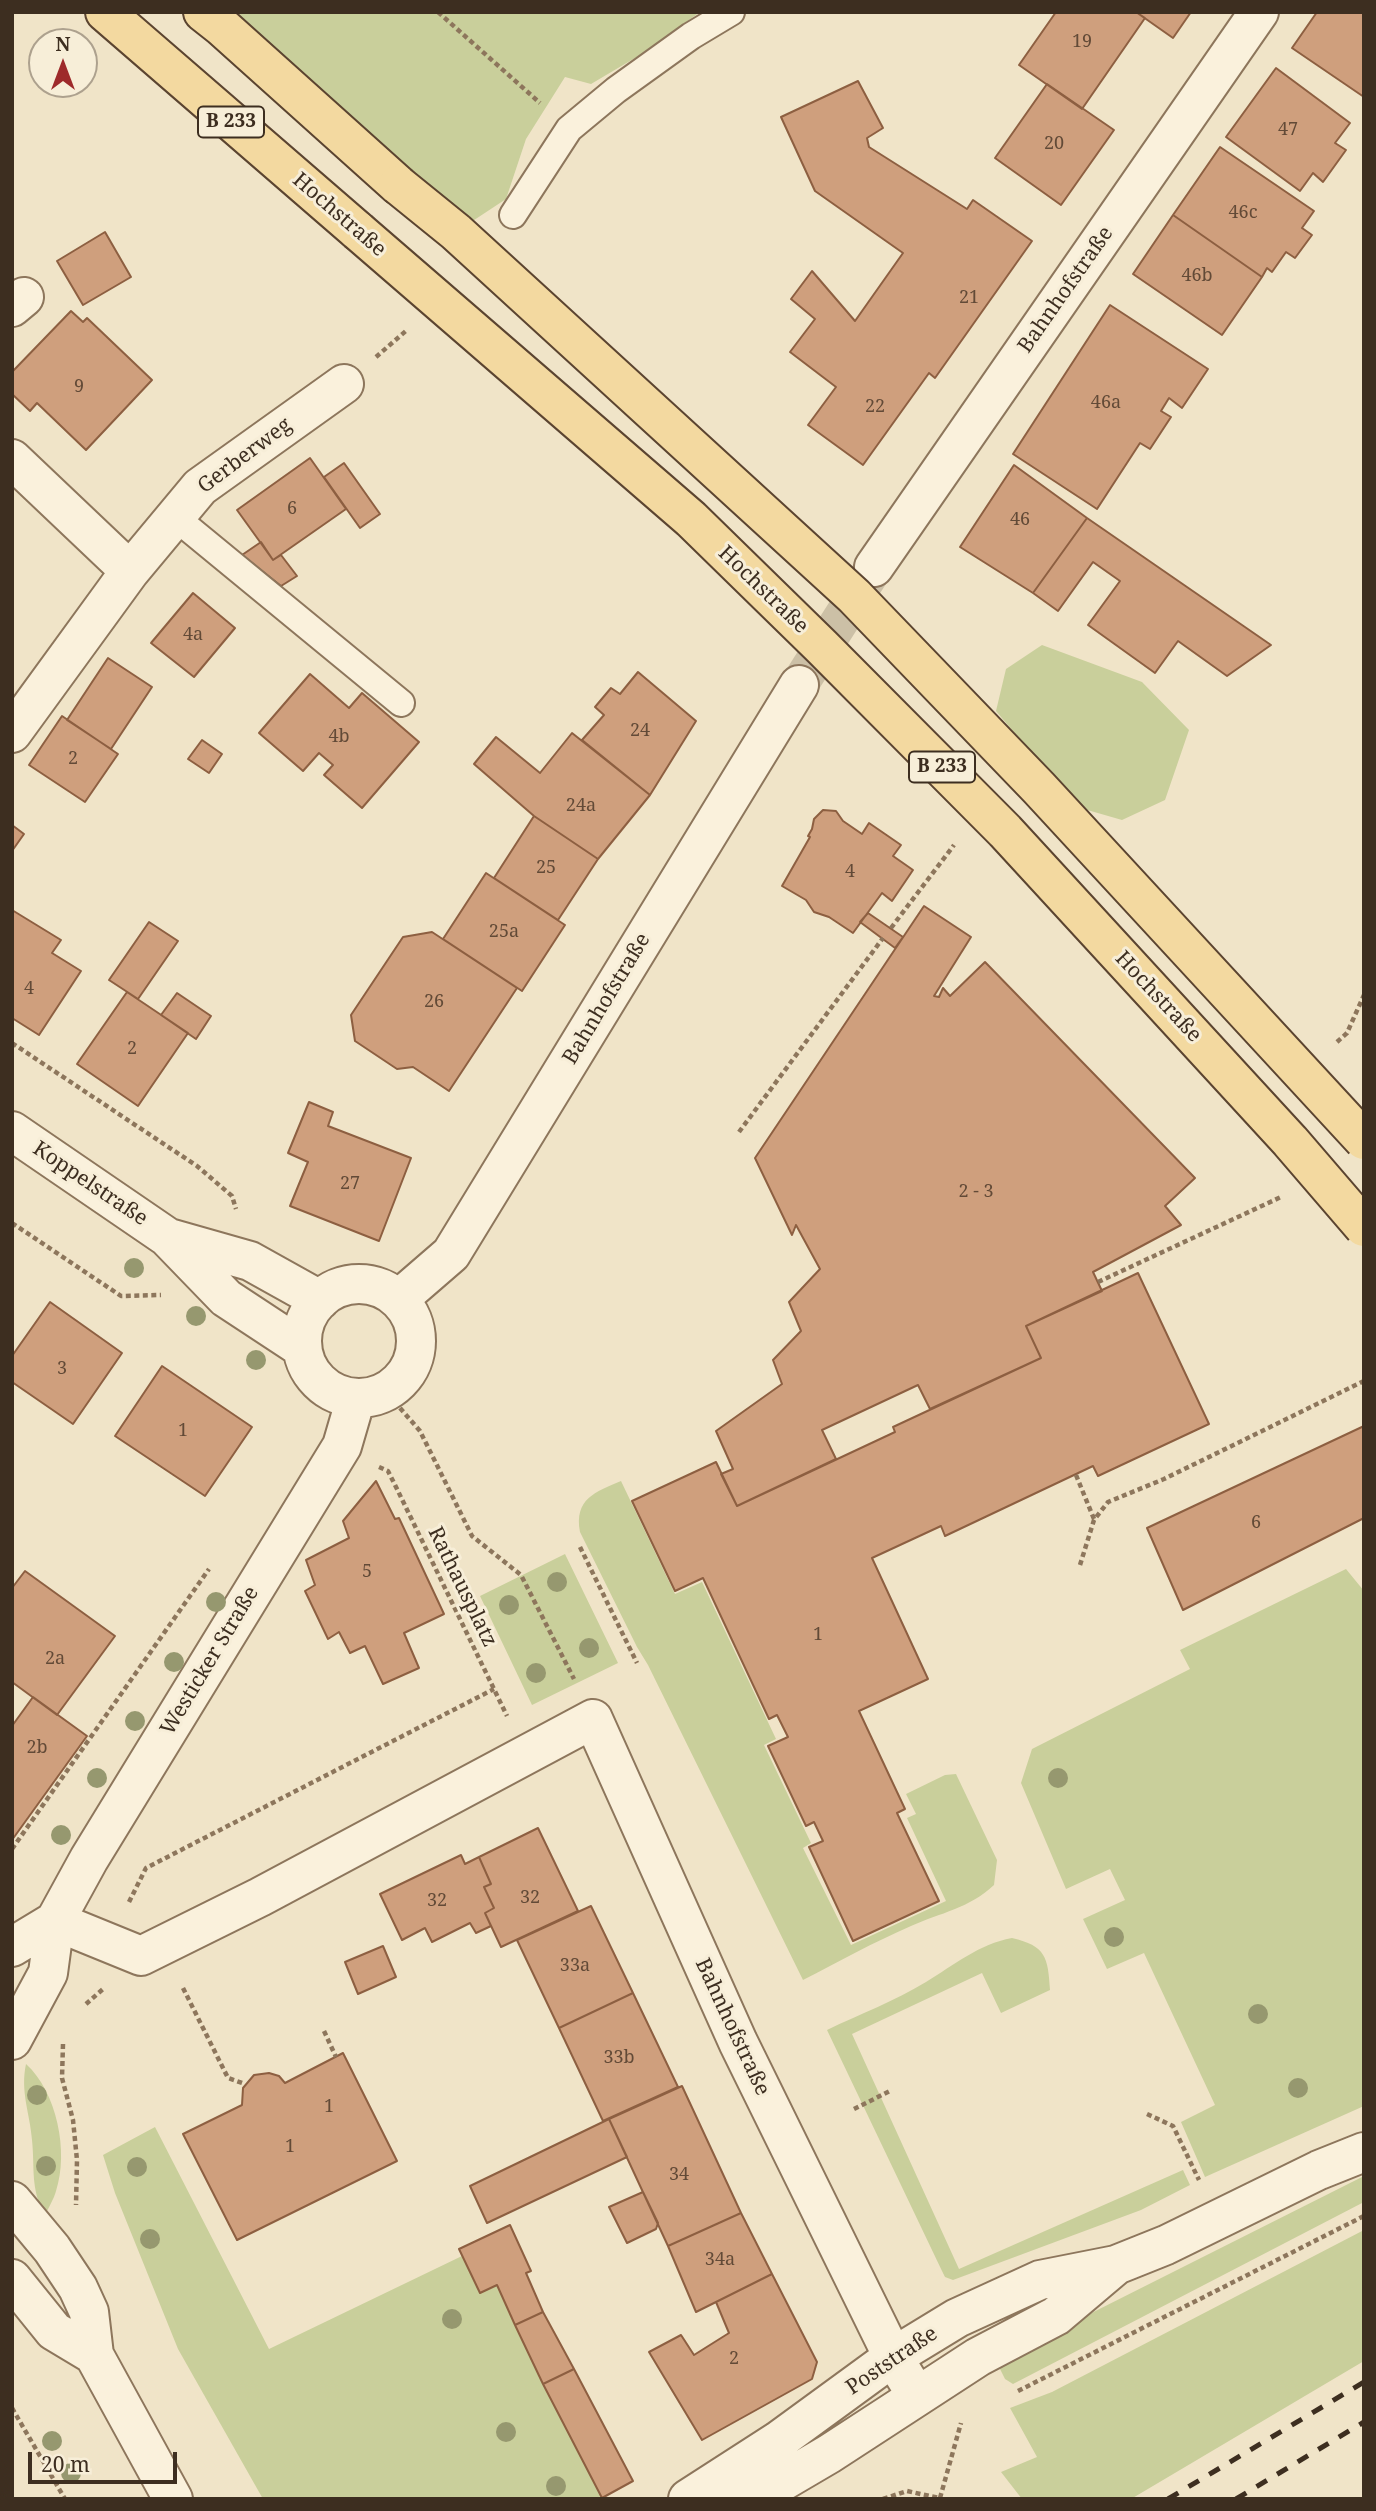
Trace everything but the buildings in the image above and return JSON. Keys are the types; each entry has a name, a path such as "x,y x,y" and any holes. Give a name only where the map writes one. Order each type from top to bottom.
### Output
{"main road":[{"name":"Hochstraße","path":"105,12 691,519 1005,831 1290,1141 1364,1227"},
{"name":"B 233","path":"213,17 398,185 456,232 854,596 1039,788 1364,1140"}],"street":[{"name":"Bahnhofstraße","path":"874,567 1259,12"},
{"name":"Gerberweg","path":"12,733 130,571 200,487 344,384"},
{"path":"12,459 130,571"},
{"name":"Bahnhofstraße","path":"399,1299 451,1254 799,685"},
{"name":"Koppelstraße","path":"12,1131 167,1237 226,1298 302,1348"},
{"name":"Koppelstraße","path":"167,1237 250,1261 320,1300"},
{"path":"368,1284 399,1299 410,1314 416,1331 416,1350 411,1367 400,1382 370,1396 341,1396 315,1378 306,1364 302,1348 303,1331 320,1300 334,1290 368,1284"},
{"name":"Westicker Straße","path":"12,2040 48,1973 55,1921 89,1859 370,1396"},
{"name":"Bahnhofstraße","path":"519,1740 593,1719 738,2042 893,2357 917,2396"},
{"path":"12,1947 55,1921 124,1950 260,1897 519,1740"},
{"name":"Poststraße","path":"688,2499 778,2441 893,2357 957,2318 1040,2280 1116,2265 1166,2245 1319,2170 1364,2152"},
{"path":"12,2201 52,2249 78,2288 89,2312 94,2356 173,2499"},
{"name":"Poststraße","path":"743,2499 806,2468 978,2357 1056,2316 1116,2265"},
{"path":"12,2279 54,2331 94,2356"}],"lane":[{"path":"513,215 569,129 616,90 691,36 731,12"},
{"path":"176,518 401,703"}],"path":[{"path":"438,12 569,129"},
{"path":"891,928 955,844"},
{"path":"739,1132 883,938"},
{"path":"12,1043 197,1166 232,1196"},
{"path":"1098,1282 1279,1198 1289,1190"},
{"path":"12,1223 121,1296 173,1294"},
{"path":"1080,1565 1094,1520 1108,1502 1164,1479 1364,1381"},
{"path":"370,1396 421,1431 472,1536 521,1575 574,1680"},
{"name":"Rathausplatz","path":"373,1463 388,1471 519,1740"},
{"path":"1076,1475 1094,1520"},
{"path":"580,1548 636,1663"},
{"path":"12,1849 216,1560"},
{"path":"78,2015 124,1950 146,1868 494,1689"},
{"path":"183,1988 228,2078 245,2084"},
{"path":"324,2031 336,2057"},
{"path":"64,2038 62,2078 73,2119 77,2160 75,2212"},
{"path":"854,2109 890,2091"},
{"path":"1147,2114 1173,2126 1204,2190"},
{"path":"1013,2393 1364,2216"},
{"path":"12,2408 65,2499"},
{"path":"883,2499 907,2491 941,2498 964,2412"}],"green space":[{"path":"214,12 700,12 640,55 591,84 565,77 526,139 506,199 456,232"},
{"path":"1042,645 1142,682 1189,730 1165,800 1122,820 1077,807 996,711 1006,669"},
{"path":"621,1481 675,1594 702,1582 776,1739 764,1745 811,1843 803,1848 851,1945 946,1901 907,1818 916,1814 906,1794 945,1775 956,1774 997,1860 994,1885 965,1905 897,1932 803,1980 580,1532 579,1521 583,1504 595,1493"},
{"path":"565,1554 618,1663 532,1705 480,1596"},
{"path":"1346,1569 1364,1591 1364,2106 1205,2177 1181,2122 1215,2105 1144,1953 1107,1969 1083,1919 1125,1900 1110,1869 1066,1889 1021,1783 1032,1749 1190,1669 1180,1650"},
{"path":"1012,1938 1032,1945 1043,1955 1048,1969 1050,1990 1001,2013 982,1973 852,2034 959,2269 1183,2170 1190,2185 1141,2210 953,2280 945,2277 827,2030 914,1989 978,1950"},
{"path":"26,2064 46,2090 58,2123 60,2175 45,2216 35,2187 25,2093"},
{"path":"155,2127 269,2349 462,2256 480,2293 497,2285 602,2498 263,2499 178,2349 115,2193 103,2155"},
{"path":"1364,2176 1364,2202 1013,2384 1005,2379 996,2361"},
{"path":"1364,2230 1364,2361 1131,2499 1022,2499 1001,2472 1037,2457 1010,2408 1052,2392"}],"tunnel":[{"path":"799,685 873,569"}],"railway":[{"path":"1168,2499 1364,2382"},
{"path":"1236,2499 1364,2422"}]}
